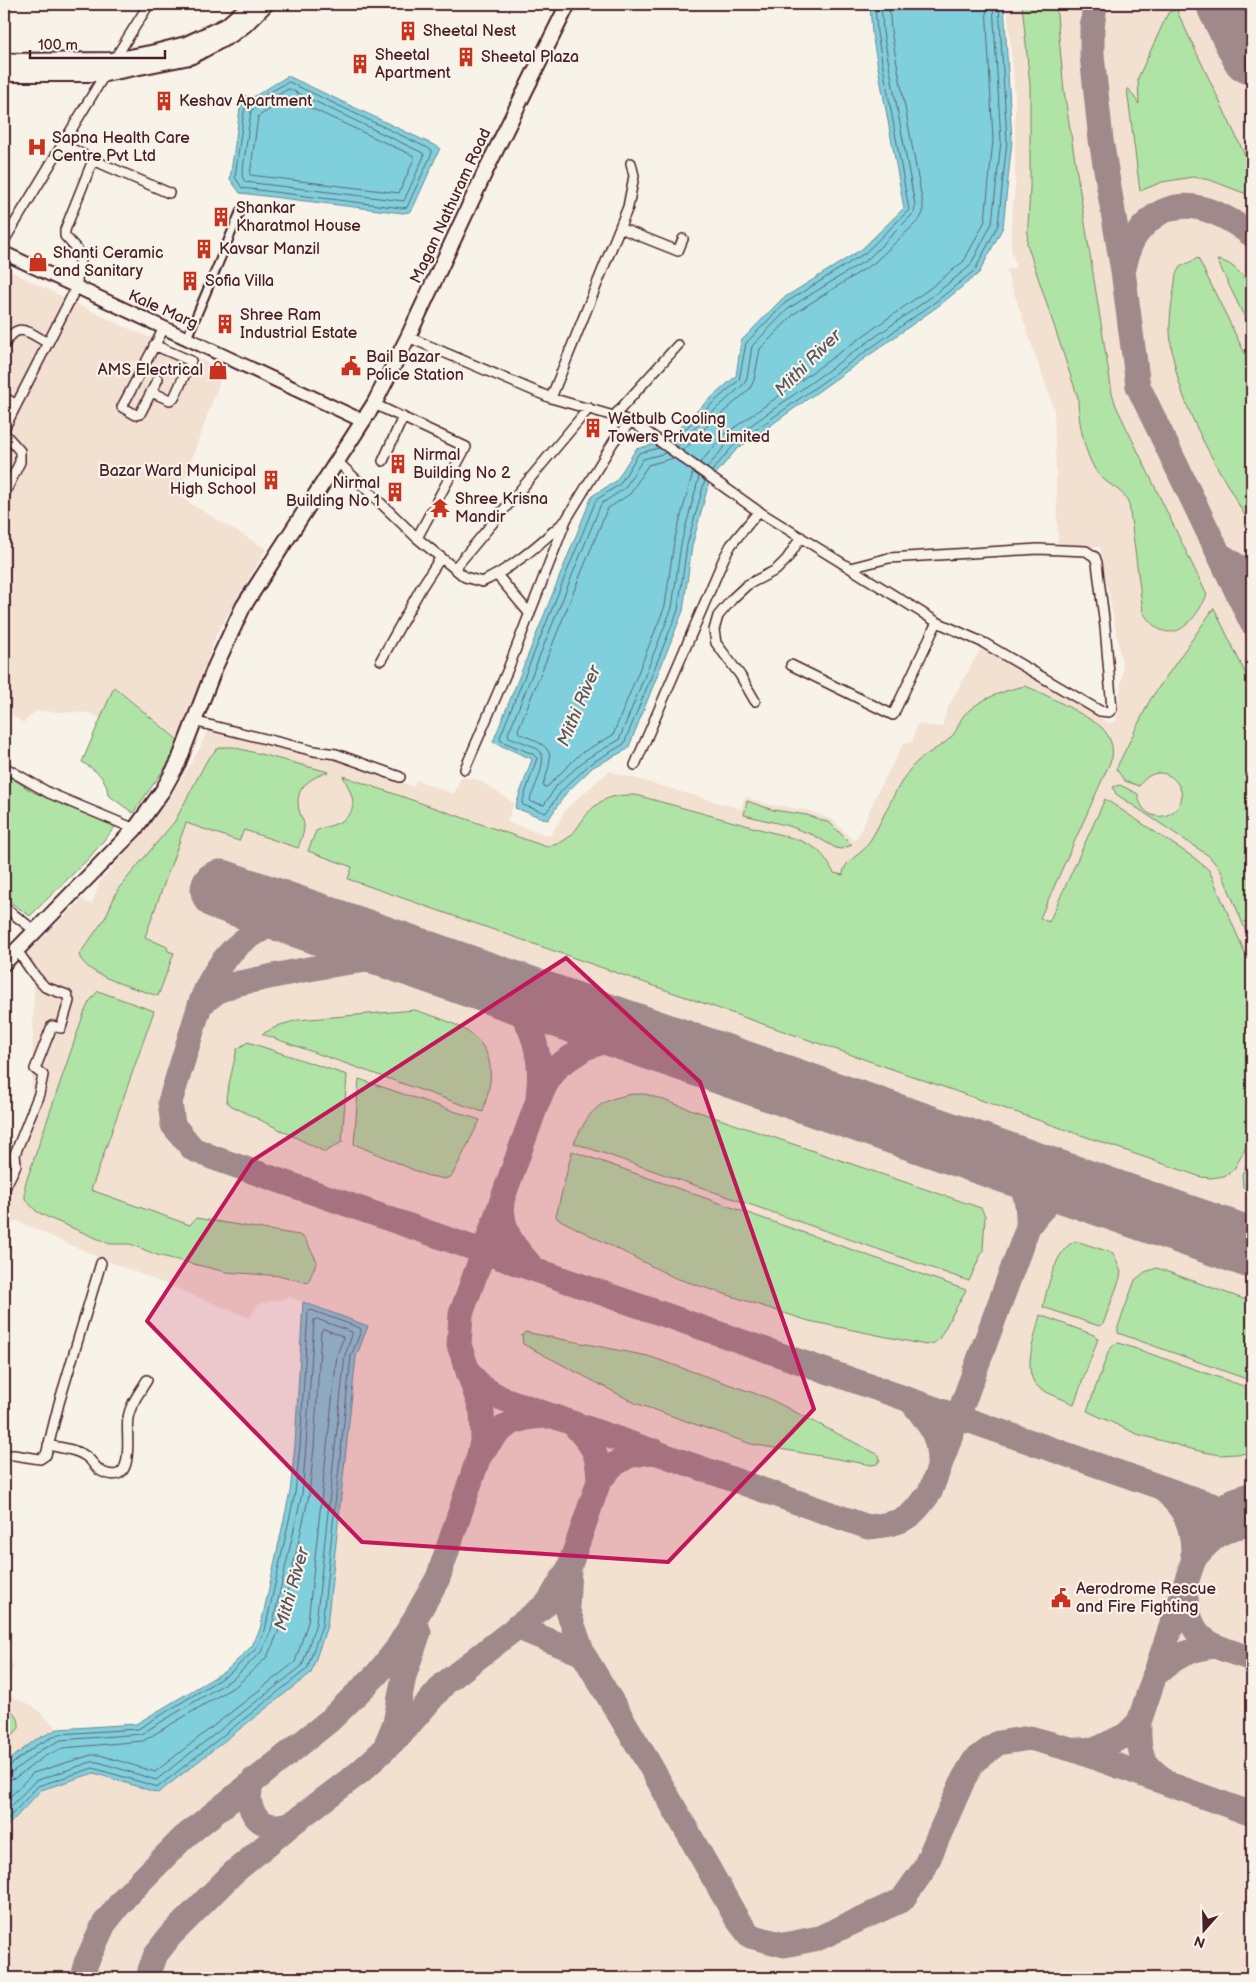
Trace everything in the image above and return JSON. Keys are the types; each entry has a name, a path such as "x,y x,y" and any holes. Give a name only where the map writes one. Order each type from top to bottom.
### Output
{"main road":[{"path":"4,61 114,60 155,52 186,44 227,25 251,4"},
{"path":"4,74 106,74 190,56 231,35 245,25 266,4"},
{"name":"Magan Nathuram Road","path":"4,963 134,829 163,790 178,763 215,667 243,607 374,404 568,4"},
{"name":"Kale Marg","path":"4,253 363,421"}],"street":[{"path":"114,60 149,4"},
{"path":"4,241 106,74"},
{"path":"63,144 93,160 169,193"},
{"path":"4,495 20,462 20,451 4,431 76,288 81,254 65,236 65,230 93,160"},
{"path":"551,398 630,199 634,176 631,163"},
{"path":"186,358 190,340 241,210"},
{"path":"620,228 678,251 683,240"},
{"path":"158,379 140,414 136,415 122,407 164,328"},
{"path":"4,345 10,334 23,330 48,343"},
{"path":"408,337 551,398 630,421 757,510 801,537 850,568 937,622 984,643 1100,710 1109,712 1112,709 1100,580 1097,563 1091,553 1083,550 1038,549 890,558 850,568"},
{"path":"152,392 170,400 174,398 190,362 190,359 154,345"},
{"path":"614,416 678,346"},
{"path":"4,397 16,405"},
{"path":"374,404 466,447 417,538"},
{"path":"455,568 588,408"},
{"path":"383,461 402,417"},
{"path":"465,768 530,614 566,520 614,441 630,421"},
{"path":"338,462 417,538 465,578 482,582 497,575 533,550 566,520"},
{"path":"635,765 724,558 731,545 757,510"},
{"path":"755,700 740,675 716,643 714,630 718,616 733,598 747,585 776,570 787,559 801,537"},
{"path":"381,660 421,588 441,557"},
{"path":"497,575 530,614"},
{"path":"791,665 893,716 937,622"},
{"path":"193,722 314,751 336,754 400,777"},
{"path":"4,767 49,793 134,829"},
{"path":"4,907 34,930"},
{"path":"4,1190 16,1165 16,1154 39,1094 43,1075 35,1069 52,1026 61,1028 69,1001 67,995 45,987 34,976 16,949"},
{"path":"4,1455 40,1459 46,1455 100,1263"},
{"path":"48,1445 83,1455 105,1474 116,1474 122,1470 128,1459 127,1426 131,1408 147,1380"}],"highlighted area":[{"path":"566,958 700,1082 814,1409 668,1562 362,1542 147,1321 252,1161"}],"shaded area":[{"path":"1007,4 1252,4 1252,1978 4,1978 4,1830 41,1790 95,1773 158,1793 311,1673 356,1357 368,1326 290,1297 258,1304 250,1318 105,1260 17,1221 12,1223 4,1215 4,1198 21,1168 18,1154 31,1127 34,986 17,961 85,897 84,901 92,904 100,881 133,845 169,799 199,750 208,729 324,757 332,755 414,787 416,780 454,794 461,777 477,779 514,803 507,822 550,836 567,808 609,771 741,809 745,797 767,804 806,810 833,820 853,840 858,837 877,793 904,743 912,743 917,724 942,727 948,707 981,648 1109,723 1116,722 1123,669 1100,547 1058,546 1054,409 1006,270 1016,267 1011,249 1011,225 1015,186 1015,95"},
{"path":"4,268 116,323 224,370 178,496 266,549 216,635 179,741 115,687 101,718 90,713 36,711 23,723 4,709 4,676 6,671 4,670"},
{"path":"4,1659 14,1665 5,1694 33,1706 58,1729 35,1740 4,1764"}],"green space":[{"path":"1022,4 1056,4 1064,91 1112,393 1116,406 1207,595 1194,616 1179,630 1170,632 1161,630 1152,624 1143,612 1129,504 1121,492 1095,470 1087,451 1079,417 1078,398 1027,244 1030,188 1030,85"},
{"path":"1176,9 1252,170 1252,193 1249,195 1210,180 1193,177 1162,182 1140,191 1127,89 1139,104 1138,78 1168,13"},
{"path":"1198,258 1252,368 1252,525 1222,476 1198,431 1179,383 1173,358 1170,325 1176,274 1180,267"},
{"path":"1217,260 1232,266 1252,286 1252,333"},
{"path":"1214,608 1252,687 1252,946 1221,871 1209,856 1116,794 1113,787 1120,785 1138,794 1140,804 1154,816 1169,814 1179,806 1182,797 1180,788 1175,780 1167,775 1158,773 1148,776 1139,786 1125,781 1116,769 1150,700"},
{"path":"1025,686 1064,705 1101,727 1111,741 1112,749 1112,758 1040,918 1049,922 1105,799 1193,857 1209,870 1252,969 1252,1137 1234,1169 1224,1176 1201,1177 348,879 352,867 308,851 316,831 338,823 353,808 352,796 343,776 547,847 566,839 572,834 592,809 603,800 617,796 636,795 796,839 819,851 827,860 834,873 843,875 849,862 868,844 899,786 911,768 955,733 964,715 970,709 1001,693"},
{"path":"114,687 179,741 167,765 133,813 108,795 103,779 82,762"},
{"path":"233,747 329,772 316,777 301,789 298,802 304,828 298,848 244,830 239,841 186,823 145,937 167,947 168,951 174,953 158,996 101,975 83,963 79,955 105,918 118,889 175,821 207,760 217,749"},
{"path":"4,773 33,792 116,826 88,859 30,916 4,898"},
{"path":"747,801 773,810 807,815 830,823 852,845 841,849 836,848 813,835 789,826 744,815"},
{"path":"98,991 154,1011 91,1190 190,1225 196,1218 299,1235 305,1239 317,1261 308,1283 282,1276 226,1272 157,1255 130,1244 110,1244 49,1218 36,1211 25,1199 25,1185 84,1013 89,1002"},
{"path":"415,1010 443,1019 468,1032 486,1052 490,1065 490,1082 483,1112 262,1034 280,1025 298,1020"},
{"path":"248,1042 347,1075 342,1142 325,1152 227,1102 226,1097 237,1049"},
{"path":"359,1079 480,1120 452,1176 445,1179 425,1175 354,1144"},
{"path":"634,1094 646,1094 981,1208 985,1216 983,1250 969,1281 574,1143 584,1123 596,1109 611,1099"},
{"path":"572,1151 966,1290 939,1339 934,1343 926,1345 809,1321 675,1278 558,1219 556,1216"},
{"path":"1252,1156 1252,1193 1243,1187 1242,1174"},
{"path":"1076,1241 1113,1253 1121,1272 1103,1324 1099,1326 1043,1307 1050,1280 1058,1260 1063,1251"},
{"path":"1157,1268 1252,1302 1252,1381 1118,1333 1118,1327 1135,1280 1145,1272"},
{"path":"1040,1315 1094,1335 1098,1339 1074,1404 1041,1389 1034,1383 1030,1365"},
{"path":"525,1332 648,1356 768,1398 879,1455 880,1460 877,1464 872,1465 751,1444 635,1403 523,1344 522,1336"},
{"path":"1119,1343 1252,1389 1252,1453 1220,1455 1199,1451 1137,1434 1087,1411 1109,1350"},
{"path":"4,1707 16,1715 19,1728 4,1745"}],"water":[{"name":"Mithi River","path":"870,4 1004,4 1012,141 1003,227 979,273 941,304 736,450 709,482 692,546 683,611 628,749 593,767 566,793 548,820 515,808 532,759 493,742 592,496 616,481 636,449 667,441 692,415 736,376 741,341 782,299 862,249 904,208 872,34"},
{"path":"288,76 440,148 413,208 409,212 403,213 240,193 230,179 240,109 246,95 250,99"},
{"name":"Mithi River","path":"303,1302 368,1326 356,1357 327,1626 311,1673 158,1793 94,1773 41,1790 4,1830 4,1764 35,1740 58,1729 136,1724 227,1670 252,1646 260,1629 290,1492 295,1445"}],"taxiway":[{"path":"1095,4 1092,28 1092,55 1101,140 1123,271 1138,386 1252,623"},
{"path":"1232,4 1233,14"},
{"path":"1124,268 1130,246 1139,231 1151,219 1164,211 1177,207 1190,206 1216,213 1229,219 1252,235"},
{"path":"1219,554 1252,576"},
{"path":"200,1005 213,976 232,951 244,940 272,925 291,922 315,922"},
{"path":"421,959 397,958 351,962 235,984 218,991 200,1005 170,1102 173,1125 193,1149 214,1158 1252,1519"},
{"path":"484,981 510,999 526,1020 538,1057 538,1096"},
{"path":"82,1978 86,1963 104,1924 126,1896 183,1838 329,1721 377,1674 396,1650 412,1624 438,1578 478,1459 483,1437 482,1412 459,1345 461,1314 537,1103 547,1082 559,1065 585,1048 615,1038 654,1040"},
{"path":"995,1159 1012,1174 1022,1188 1027,1204 1028,1227"},
{"path":"468,1372 482,1387 501,1398 868,1527 897,1522 910,1515 930,1492 1028,1227 1042,1209 1055,1199 1072,1194 1094,1193"},
{"path":"502,1202 504,1223 510,1239 534,1269"},
{"path":"912,1402 929,1424 936,1438 939,1466"},
{"path":"479,1457 500,1430 508,1425 526,1418 550,1416"},
{"path":"573,1424 590,1444 596,1456 599,1481"},
{"path":"655,1451 628,1456 612,1466 599,1481 569,1568 567,1608 583,1654 648,1762 737,1919 750,1936 784,1945 819,1938 902,1900 924,1869 964,1778 974,1761 998,1743 1030,1738 1074,1750 1252,1814"},
{"path":"1163,1489 1177,1504 1186,1518 1193,1543 1193,1554"},
{"path":"1076,1750 1097,1749 1126,1735 1139,1722 1209,1519 1234,1500 1252,1494"},
{"path":"1198,1554 1222,1533 1235,1527 1252,1524"},
{"path":"150,1978 150,1970 156,1954 170,1936 233,1873 294,1822 360,1772 400,1735 445,1683 548,1603 566,1573"},
{"path":"1185,1590 1187,1607 1196,1631 1213,1644 1252,1659"},
{"path":"516,1627 583,1654"},
{"path":"387,1742 395,1723 404,1676 419,1632"},
{"path":"1154,1676 1181,1655 1196,1649 1214,1646"},
{"path":"1139,1722 1139,1741 1142,1756 1150,1768 1165,1780"},
{"path":"253,1780 249,1801 257,1818 272,1826 294,1822"}],"runway":[{"path":"1227,4 1252,54"},
{"path":"221,890 1252,1248"}],"place":[{"name":"Sheetal Nest","path":"408,31"},
{"name":"Sheetal Plaza","path":"466,57"},
{"name":"Sheetal Apartment","path":"360,64"},
{"name":"Keshav Apartment","path":"164,101"},
{"name":"Sapna Health Care Centre Pvt Ltd","path":"37,147"},
{"name":"Shankar Kharatmol House","path":"221,217"},
{"name":"Kavsar Manzil","path":"204,249"},
{"name":"Shanti Ceramic and Sanitary","path":"38,262"},
{"name":"Sofia Villa","path":"190,281"},
{"name":"Shree Ram Industrial Estate","path":"225,324"},
{"name":"Bail Bazar Police Station","path":"351,366"},
{"name":"AMS Electrical","path":"218,370"},
{"name":"Wetbulb Cooling Towers Private Limited","path":"593,428"},
{"name":"Nirmal Building No 2","path":"398,464"},
{"name":"Bazar Ward Municipal High School","path":"271,480"},
{"name":"Nirmal Building No 1","path":"395,492"},
{"name":"Shree Krisna Mandir","path":"440,508"},
{"name":"Aerodrome Rescue and Fire Fighting","path":"1061,1598"}]}
